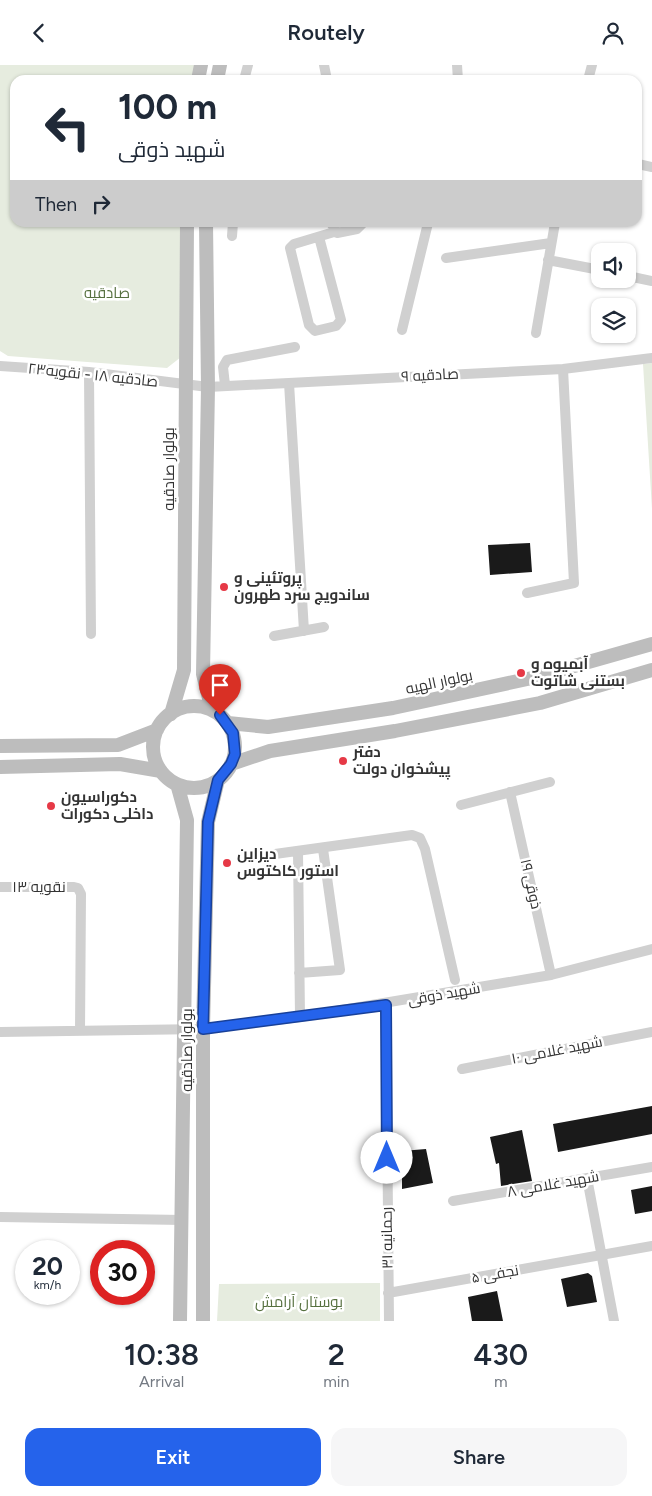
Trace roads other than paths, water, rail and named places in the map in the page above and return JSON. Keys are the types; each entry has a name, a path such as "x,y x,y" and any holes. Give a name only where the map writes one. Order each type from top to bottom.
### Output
{"main road":[{"name":"بولوار صادقیه","path":"171,713 184,670 188,227"},
{"path":"206,227 208,387 203,674 212,710"},
{"name":"بولوار الهیه","path":"228,723 268,727 393,708 532,678 652,644"},
{"path":"231,764 270,751 395,731 540,703 652,670"},
{"path":"0,746 118,745 157,730 171,713 191,706 212,710 228,723 235,743 231,764 218,780 198,788 177,784 161,771 120,764 0,767"},
{"path":"157,730 154,751 161,771"},
{"name":"بولوار صادقیه","path":"203,1321 203,1029 208,822 218,780"},
{"name":"بولوار صادقیه","path":"177,784 187,820 182,1029 183,1220 180,1321"},
{"path":"187,820 192,813 199,811 204,814 208,822"}],"street":[{"path":"232,236 233,227"},
{"path":"319,237 341,320 336,326 315,331 309,325 290,248 294,244 319,237 332,227 337,233 359,227"},
{"path":"402,330 427,227"},
{"path":"536,333 554,227"},
{"path":"446,258 551,243"},
{"path":"548,259 591,268"},
{"path":"636,278 652,281"},
{"path":"225,385 223,367 227,360 295,347"},
{"name":"صادقیه ۹","path":"208,387 563,369 652,358"},
{"name":"صادقیه ۱۸ - نقویه۲۳","path":"0,366 89,372 186,386 208,387"},
{"path":"527,593 574,583 563,369"},
{"path":"89,372 91,635"},
{"path":"289,383 304,631"},
{"path":"274,636 324,627"},
{"path":"462,805 550,782"},
{"name":"ذوقی ۱۹","path":"510,793 551,975"},
{"path":"275,854 323,849 412,835 420,838 425,849 455,981"},
{"path":"299,973 340,970 323,849"},
{"path":"298,852 300,1017"},
{"name":"نقویه ۱۳","path":"0,887 78,888 81,894 80,1031"},
{"name":"شهید ذوقی","path":"0,1032 203,1029 300,1017 386,1005 551,975 652,949"},
{"name":"رحمانیه ۳۱","path":"386,1005 389,1321"},
{"name":"شهید غلامی ۱۰","path":"462,1069 652,1032"},
{"name":"شهید غلامی ۸","path":"453,1201 652,1167"},
{"path":"587,1178 614,1321"},
{"path":"0,1217 183,1220"},
{"name":"نجفی ۵","path":"388,1293 652,1246"}],"place":[{"name":"پروتئینی و ساندویچ سرد طهرون","path":"224,587"},
{"name":"آبمیوه و بستنی شاتوت","path":"521,673"},
{"name":"دفتر پیشخوان دولت","path":"343,761"},
{"name":"دکوراسیون داخلی دکورات","path":"51,806"},
{"name":"دیزاین استور کاکتوس","path":"227,863"}],"park label":[{"name":"صادقیه","path":"107,293"},
{"name":"بوستان آرامش","path":"299,1302"}]}
